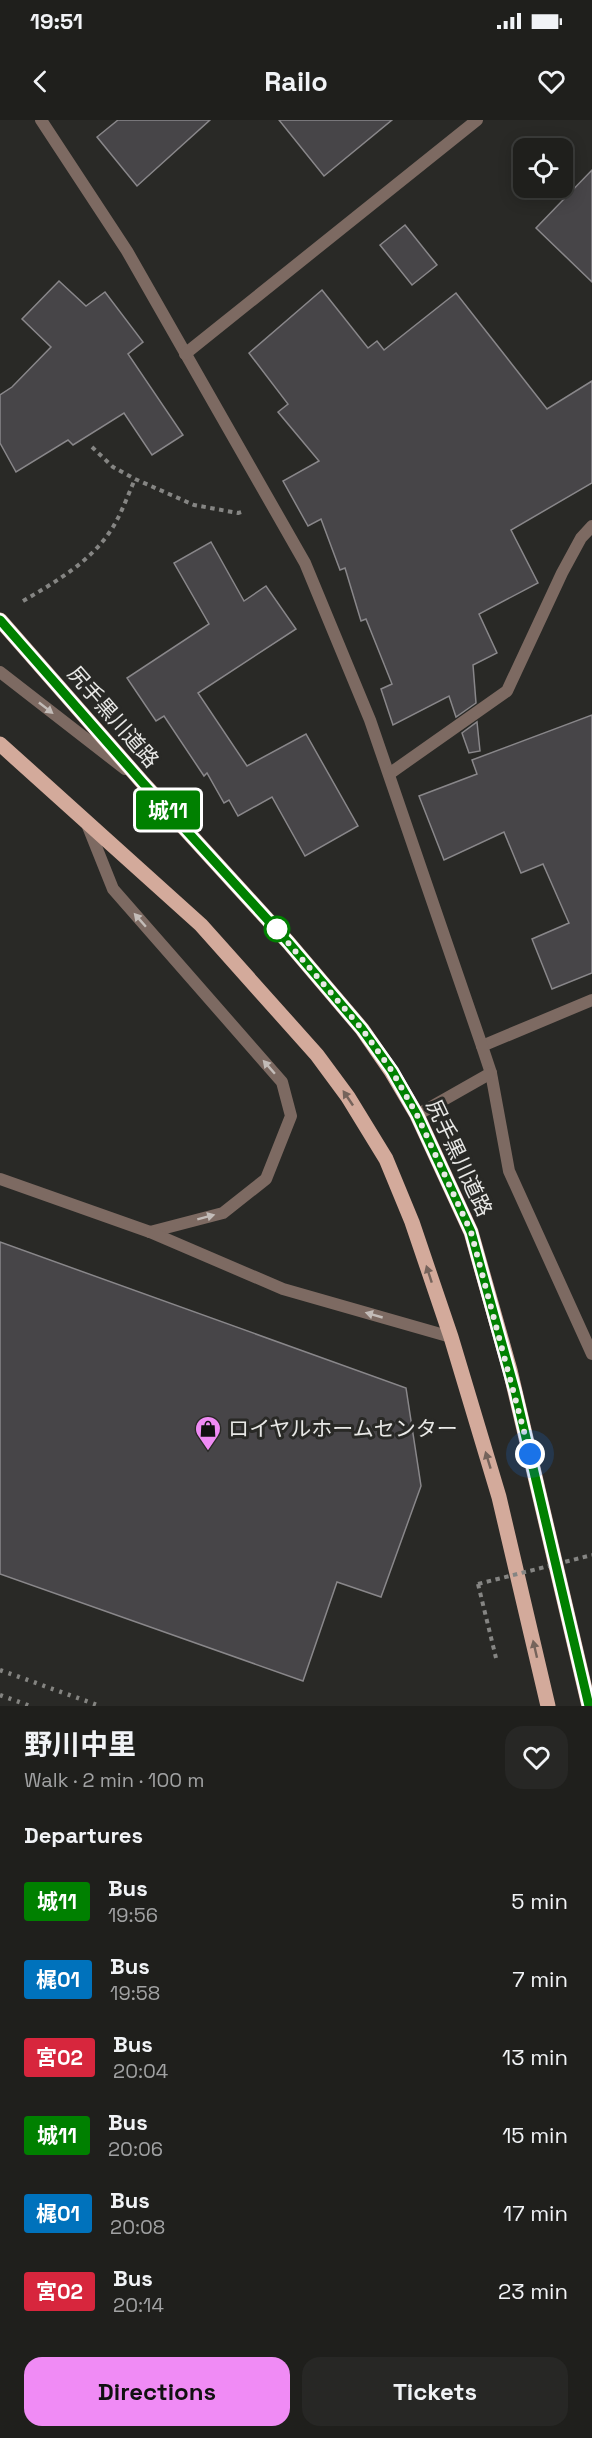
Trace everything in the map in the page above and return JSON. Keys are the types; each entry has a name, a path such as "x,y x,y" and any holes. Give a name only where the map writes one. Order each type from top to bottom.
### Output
{"main road":[{"name":"尻手黒川道路","path":"0,620 143,783 288,942 362,1029 392,1071 417,1115 471,1232 510,1370 589,1706"},
{"path":"0,744 201,924 317,1056 348,1097 386,1159 412,1222 451,1337 499,1497 548,1706"}],"street":[{"path":"41,120 127,251 305,563 389,774 482,1046 491,1073 509,1171 592,1354"},
{"path":"185,354 462,124 477,120"},
{"path":"389,774 507,691 562,573 581,538 592,526"},
{"path":"0,672 143,783"},
{"path":"87,823 113,889 282,1082 291,1116 266,1179 223,1213 150,1232"},
{"path":"482,1046 592,1000"},
{"path":"417,1115 491,1073"},
{"path":"0,1179 150,1232 283,1288 451,1337"}],"path":[{"path":"92,447 113,468 194,505 238,513 272,505"},
{"path":"19,603 68,574 97,548 114,526 135,479"},
{"path":"496,1658 478,1584 592,1555"}],"building":[{"path":"118,120 210,120 137,186 97,137"},
{"path":"279,120 392,120 324,176"},
{"path":"592,170 592,282 536,228 565,198 573,198 573,190"},
{"path":"405,225 437,265 412,285 380,245"},
{"path":"59,281 86,306 105,292 143,342 128,354 183,435 152,455 124,413 73,445 68,440 16,472 0,443 0,395 12,387 51,347 22,319"},
{"path":"322,290 368,348 377,341 384,350 456,293 547,409 592,381 592,483 511,530 538,583 479,614 497,653 473,665 476,703 456,717 449,696 393,725 381,689 392,684 366,619 361,621 345,568 340,570 321,519 308,526 283,481 319,461 278,412 288,404 249,353"},
{"path":"211,542 244,601 266,586 296,629 198,693 247,766 306,734 358,826 305,856 272,797 238,816 229,800 224,803 207,773 204,776 164,716 156,721 127,678 209,624 174,563"},
{"path":"592,715 592,973 552,989 532,939 569,923 543,864 521,873 504,832 444,860 419,796 477,774 472,760"},
{"path":"477,722 480,751 469,753 462,733"},
{"name":"ロイヤルホームセンター","path":"0,1242 406,1388 421,1486 381,1597 337,1582 303,1681 0,1574"}],"railway":[{"path":"0,1670 100,1706"},
{"path":"0,1695 30,1706"}],"bus line":[{"name":"城11","path":"0,620 143,783 288,942 362,1029 392,1071 417,1115 471,1232 510,1370 589,1706"}],"place":[{"name":"ロイヤルホームセンター","path":"208,1452"}],"route":[{"path":"277,929 272,924 362,1029 392,1071 417,1115 471,1232 510,1370 530,1454"}]}
